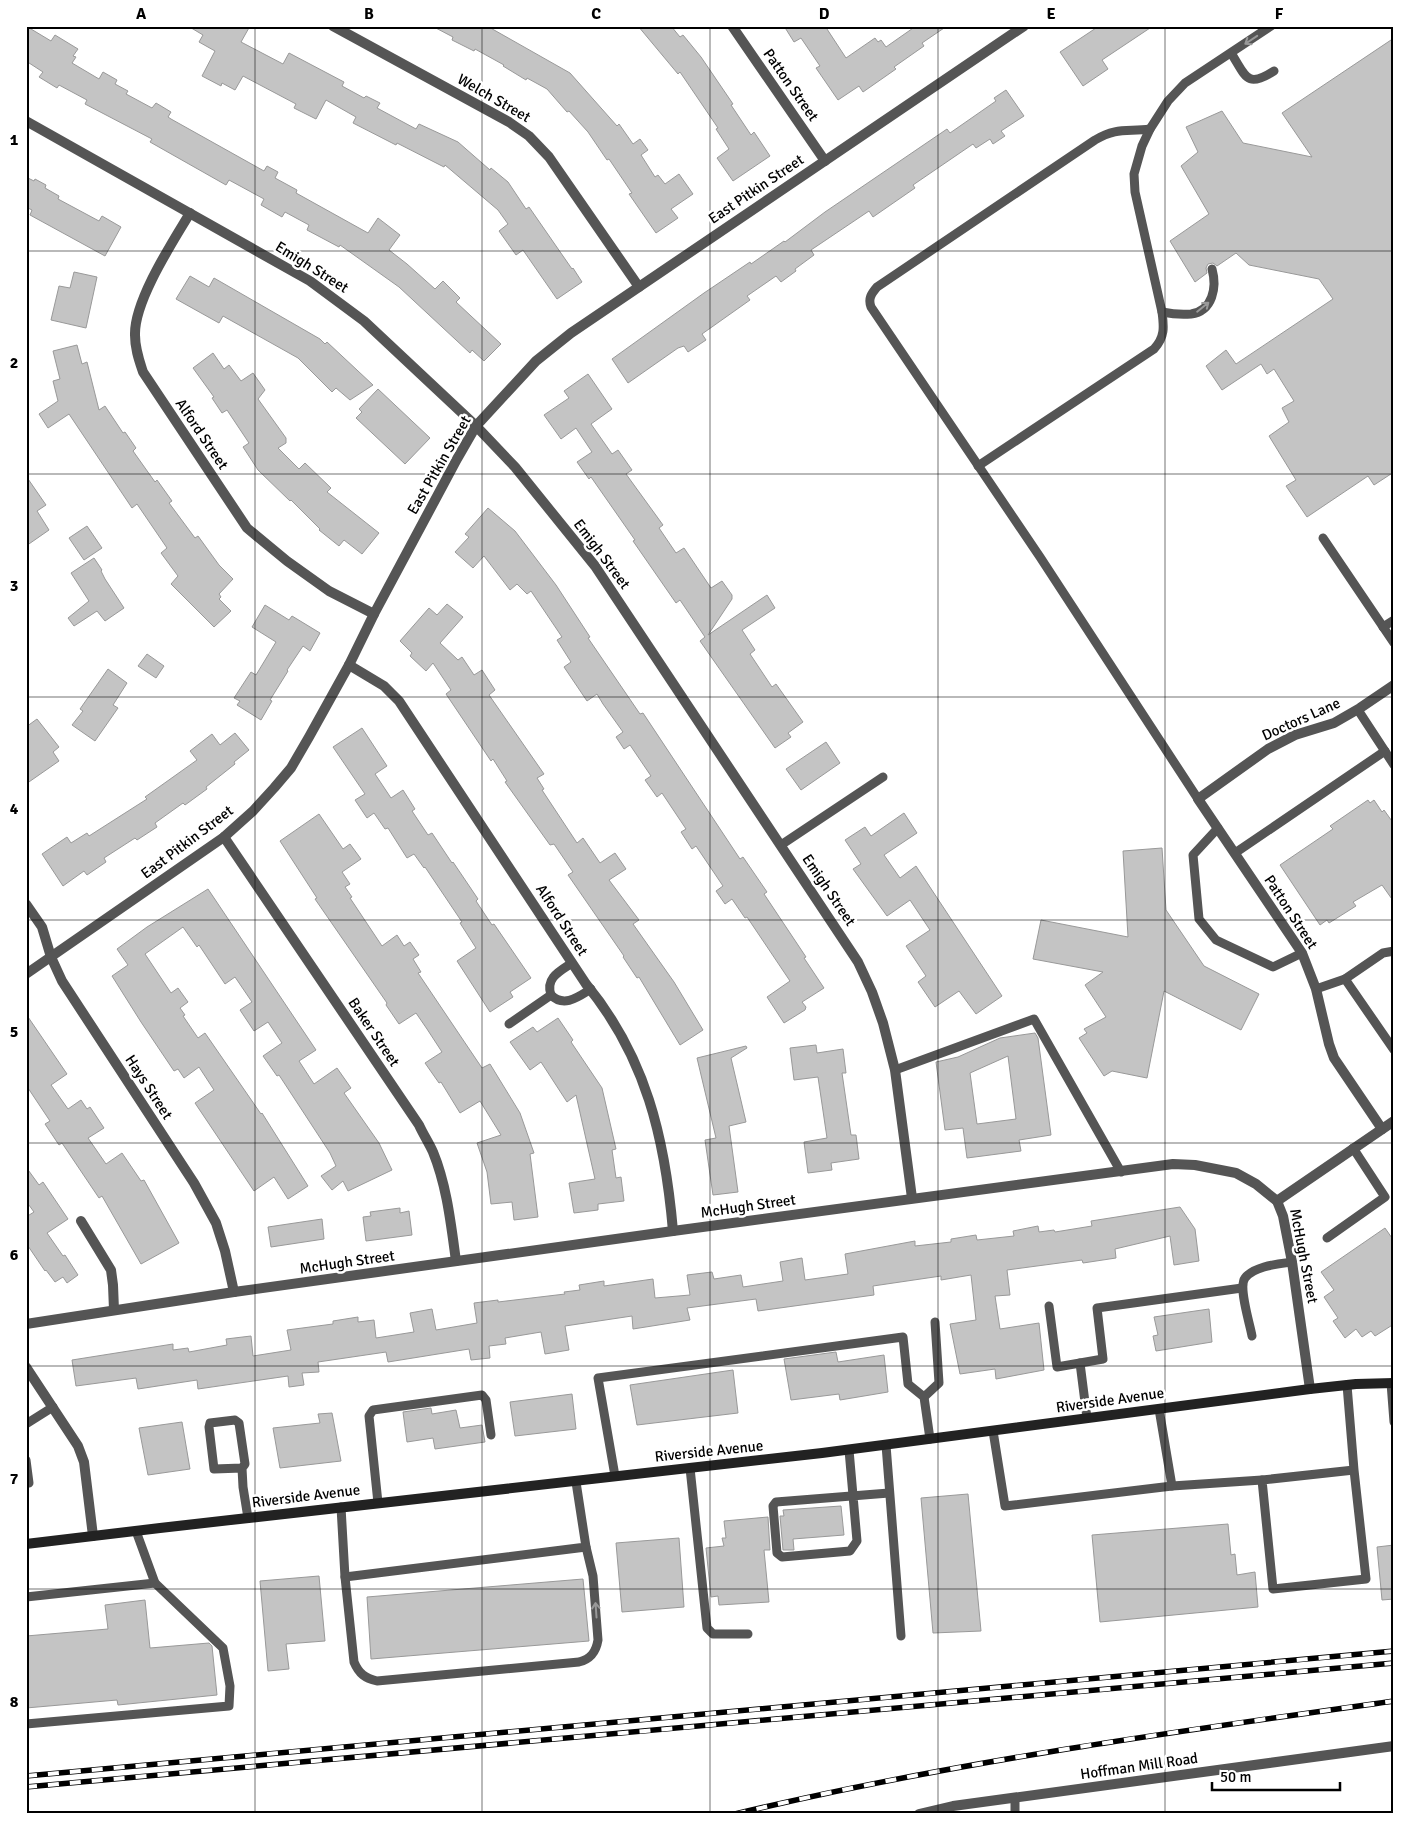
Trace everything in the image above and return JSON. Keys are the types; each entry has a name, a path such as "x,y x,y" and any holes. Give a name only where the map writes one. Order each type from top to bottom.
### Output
{"main road":[{"name":"Riverside Avenue","path":"26,1544 849,1450 1310,1389 1392,1383"}],"street":[{"name":"Welch Street","path":"333,26 509,122 529,136 549,157 639,287"},
{"name":"Patton Street","path":"732,26 825,161"},
{"name":"East Pitkin Street","path":"26,974 224,837 253,810 290,768 350,665 374,614 476,426 536,361 571,333 825,161 1010,30 1024,26"},
{"name":"Emigh Street","path":"26,121 310,281 335,298 364,321 476,426 515,467 595,566 858,962 872,992 883,1023 896,1070 912,1198"},
{"name":"Alford Street","path":"190,213 164,256 148,288 137,318 134,334 136,354 143,372 247,528 287,561 329,591 374,614"},
{"name":"Alford Street","path":"350,665 384,686 399,701 572,963 617,1026 635,1061 650,1102 662,1144 670,1187 673,1231"},
{"name":"Doctors Lane","path":"1198,799 1268,749 1295,735 1334,723 1358,710 1394,685"},
{"name":"Patton Street","path":"1198,799 1302,953 1316,989 1334,1058 1382,1129"},
{"name":"Baker Street","path":"224,837 419,1125 433,1152 440,1176 450,1217 456,1262"},
{"name":"Hays Street","path":"26,904 42,927 51,957 62,981 194,1183 216,1224 225,1251 234,1292"},
{"path":"1277,1201 1394,1121"},
{"name":"McHugh Street","path":"26,1324 234,1292 912,1198 1173,1164 1195,1165 1236,1173 1256,1184 1277,1201 1284,1216 1310,1389"},
{"path":"81,1221 111,1270 114,1310"},
{"path":"26,1367 78,1446 84,1462 93,1536"},
{"name":"Hoffman Mill Road","path":"919,1814 953,1806 1394,1746"}],"lane":[{"path":"978,466 1159,344 1164,331 1162,312 1135,192 1134,174 1150,129 1168,101 1177,91 1201,72 1271,26"},
{"path":"1231,53 1248,78 1262,79 1274,71"},
{"path":"1150,129 1138,131 1119,130 1094,140 877,287 870,296 871,307 1044,564 1198,799"},
{"path":"1162,312 1177,315 1192,314 1206,307 1215,285 1212,269"},
{"path":"1323,538 1394,643"},
{"path":"1383,627 1394,620"},
{"path":"1358,710 1394,765"},
{"path":"1235,853 1385,751"},
{"path":"781,845 883,777"},
{"path":"1218,828 1194,855 1199,919 1216,940 1273,967 1302,953"},
{"path":"1316,989 1345,979 1383,953 1394,951"},
{"path":"572,963 551,980 549,990 551,995 555,999 566,1002 591,989"},
{"path":"1345,979 1394,1050"},
{"path":"509,1024 551,995"},
{"path":"896,1070 1034,1019 1121,1172"},
{"path":"1326,1238 1385,1197 1353,1148"},
{"path":"1252,1336 1242,1288 1244,1279 1253,1271 1292,1262"},
{"path":"1049,1306 1057,1367 1103,1358 1097,1308 1242,1288"},
{"path":"924,1397 939,1383 935,1322"},
{"path":"614,1476 598,1378 902,1337 908,1384 924,1397 930,1439"},
{"path":"1080,1363 1087,1418"},
{"path":"1392,1383 1394,1422"},
{"path":"1262,1480 1273,1589 1366,1579 1347,1385"},
{"path":"378,1503 369,1416 373,1410 482,1395 486,1400 491,1436"},
{"path":"26,1424 53,1407"},
{"path":"1159,1409 1172,1486"},
{"path":"242,1468 214,1470 210,1423 235,1420 239,1423 245,1464 242,1468 243,1487 248,1518"},
{"path":"993,1431 1005,1506 1172,1486 1262,1480 1354,1470"},
{"path":"886,1445 901,1636"},
{"path":"849,1450 853,1497 857,1541 850,1551 782,1557 777,1553 773,1506 776,1502 853,1497 889,1493"},
{"path":"26,1460 29,1483"},
{"path":"690,1468 707,1628 713,1634 748,1634"},
{"path":"340,1507 354,1662 357,1671 369,1679 377,1681 579,1662 591,1657 597,1648 598,1640 593,1576 586,1546 576,1482"},
{"path":"26,1724 228,1706 230,1686 223,1648 155,1583 136,1531"},
{"path":"345,1577 586,1546"},
{"path":"26,1598 155,1583"},
{"path":"1015,1798 1015,1814"}],"building":[{"path":"26,26 51,41 55,35 78,49 73,56 76,57 72,63 99,79 103,72 117,80 115,84 128,91 126,94 152,108 156,103 171,112 168,117 171,119 264,171 267,166 278,172 275,178 297,190 296,193 368,233 378,218 400,235 389,250 435,289 443,281 460,298 456,302 501,344 484,361 472,350 470,353 399,287 340,245 339,247 307,230 309,225 285,212 282,217 261,205 264,199 229,180 226,185 150,142 152,139 85,104 87,100 59,85 57,88 39,77 43,72 26,61"},
{"path":"188,26 250,26 241,42 283,64 289,53 344,82 342,86 364,98 366,96 380,103 377,108 416,129 419,124 458,142 490,170 491,168 508,182 526,209 529,207 582,282 557,299 523,250 516,255 499,231 508,224 498,210 445,165 444,167 353,123 356,117 326,100 316,119 294,108 296,104 243,76 235,90 222,83 221,86 202,76 215,51 199,42 203,35"},
{"path":"432,26 487,26 570,73 617,126 619,124 633,144 640,139 648,150 641,155 655,177 658,175 665,184 679,174 693,194 671,209 678,218 656,233 629,194 632,193 609,159 607,160 588,132 547,89 527,78 526,80 475,49 474,51 452,40 453,37"},
{"path":"638,26 671,26 680,37 683,35 701,57 733,104 731,105 751,135 754,132 770,156 733,181 717,158 729,149 716,129 718,128 680,72 678,74"},
{"path":"784,26 825,26 846,58 875,38 878,42 881,40 886,47 916,26 947,26 922,43 924,46 894,67 896,69 863,92 859,86 838,100 816,68 820,66 801,38 794,42"},
{"path":"1099,26 1153,26 1102,60 1108,69 1083,86 1060,52"},
{"path":"1394,38 1394,472 1374,485 1368,476 1307,517 1286,486 1296,480 1269,436 1289,422 1282,408 1294,401 1274,369 1267,374 1261,364 1222,390 1206,366 1226,350 1236,364 1333,299 1319,279 1249,265 1236,253 1217,266 1213,263 1208,264 1206,268 1207,273 1195,282 1170,241 1209,214 1181,166 1198,152 1186,127 1222,111 1243,143 1312,157 1282,113"},
{"path":"1006,90 1024,116 1001,131 1005,136 993,144 990,139 976,148 973,144 913,185 915,188 873,217 869,211 811,250 814,255 781,282 776,276 747,296 750,300 702,334 706,340 688,352 684,346 678,348 628,383 612,359 704,293 750,262 751,264 785,242 825,212 947,129 950,133 996,101 994,98"},
{"path":"26,177 46,185 45,188 59,196 58,199 99,221 102,216 121,227 105,256 30,215 32,210 26,207"},
{"path":"74,272 97,277 86,328 51,320 59,286 70,288"},
{"path":"190,276 209,287 214,278 320,339 325,344 327,342 373,385 350,400 336,388 332,392 298,358 223,316 219,323 176,299"},
{"path":"77,345 82,364 87,362 99,410 105,406 123,433 125,432 136,448 133,451 155,482 157,480 172,501 169,503 195,538 198,536 219,565 233,579 219,594 221,597 219,599 231,611 214,627 171,584 178,576 161,553 167,548 137,504 132,508 69,414 48,428 39,414 58,401 53,381 60,379 53,351"},
{"path":"213,353 224,369 229,365 241,381 253,373 265,390 258,399 286,438 286,443 278,448 299,469 305,463 331,488 327,492 379,533 362,554 344,540 339,546 319,530 291,500 258,470 243,447 249,443 227,410 222,413 212,398 214,397 193,368"},
{"path":"588,374 612,409 591,424 612,454 618,450 632,470 626,474 663,525 659,528 676,553 684,548 711,588 722,581 732,595 732,599 708,635 767,595 775,608 742,630 755,650 750,654 772,687 776,684 803,722 788,733 791,737 775,748 700,641 705,637 680,600 676,603 591,477 589,479 577,462 592,452 576,428 561,439 544,415 569,398 564,391"},
{"path":"378,389 430,438 405,464 356,418 362,412 359,409"},
{"path":"26,476 46,505 37,511 49,530 26,546"},
{"path":"488,508 515,531 556,585 590,637 588,638 640,714 643,713 740,859 743,857 767,892 764,894 806,957 804,958 824,988 802,1002 806,1007 805,1010 784,1023 767,997 790,981 747,917 745,918 732,899 725,904 716,891 723,886 696,846 692,849 681,832 686,829 662,793 657,797 645,780 651,776 630,745 624,749 616,737 623,732 597,694 587,701 564,667 571,662 557,640 562,637 531,591 527,594 517,584 510,590 484,556 473,568 455,552 469,537 465,534"},
{"path":"87,526 102,548 84,560 69,538"},
{"path":"94,558 124,608 105,621 97,611 74,626 68,618 89,601 71,573"},
{"path":"447,604 463,617 440,643 458,660 462,657 474,675 482,670 495,690 489,695 544,774 537,778 544,789 542,790 577,843 583,838 600,863 615,853 626,869 609,880 639,920 633,924 674,982 703,1030 680,1045 639,977 637,978 568,875 573,872 554,844 550,845 505,782 507,781 493,759 491,761 446,694 451,690 433,663 426,671 410,656 412,653 400,641 429,608 437,615"},
{"path":"265,605 289,620 292,616 320,633 310,651 303,646 287,670 261,720 237,705 240,701 234,698 251,672 256,675 276,642 252,627"},
{"path":"147,654 164,666 156,678 138,666"},
{"path":"108,669 127,683 113,705 118,708 95,741 72,725 83,711 80,709"},
{"path":"37,719 59,747 53,752 59,761 26,784 26,727"},
{"path":"362,728 387,766 375,774 391,798 403,790 415,809 412,811 428,835 432,833 453,862 478,899 476,901 492,925 494,924 531,978 510,992 513,997 490,1012 457,961 476,948 460,923 462,922 414,854 407,858 388,828 385,829 374,813 367,818 355,800 365,794 333,747"},
{"path":"235,733 249,750 206,787 207,789 155,823 157,827 137,840 135,838 104,858 106,862 87,875 84,871 63,886 42,854 67,837 71,843 87,833 89,836 147,799 145,797 197,760 190,751 212,734 220,745"},
{"path":"826,742 840,763 801,790 786,769"},
{"path":"1368,800 1370,803 1374,800 1382,812 1384,810 1394,824 1394,902 1382,885 1353,902 1356,906 1329,923 1327,920 1320,925 1280,865 1333,829 1330,826"},
{"path":"904,813 917,833 884,855 900,878 916,866 1002,996 976,1014 959,991 935,1007 918,982 926,976 906,946 930,930 910,900 887,916 853,869 861,864 845,840 865,827 871,836"},
{"path":"319,814 343,849 350,844 361,859 342,872 350,884 345,887 352,897 350,898 382,946 397,935 404,946 410,942 419,955 413,959 421,972 418,973 482,1068 490,1064 520,1113 534,1153 530,1154 538,1217 514,1220 512,1202 491,1204 487,1172 477,1143 501,1135 480,1101 460,1113 441,1082 439,1083 425,1063 442,1052 427,1029 416,1013 399,1024 386,1005 387,1003 315,899 317,898 280,841"},
{"path":"1162,848 1166,910 1204,966 1259,994 1241,1030 1164,991 1147,1078 1112,1071 1104,1076 1079,1038 1087,1033 1084,1029 1106,1017 1085,985 1103,972 1033,959 1041,920 1128,937 1123,851"},
{"path":"208,889 316,1050 299,1061 314,1084 337,1068 351,1088 344,1093 379,1143 392,1170 348,1191 343,1181 332,1190 321,1176 336,1166 330,1153 279,1075 277,1076 263,1056 282,1043 268,1022 254,1031 240,1010 252,1002 235,977 225,984 199,945 197,947 183,927 145,954 171,993 178,988 188,1002 180,1008 185,1015 183,1016 198,1038 205,1033 262,1113 308,1186 288,1199 274,1177 254,1191 195,1103 214,1090 199,1067 184,1078 178,1069 174,1071 141,1022 112,976 128,965 117,949 147,927"},
{"path":"26,1014 67,1074 51,1085 68,1109 81,1100 87,1109 90,1107 104,1128 88,1138 106,1164 122,1153 141,1181 144,1180 179,1243 141,1264 102,1196 99,1198 62,1143 59,1145 45,1124 50,1121 26,1085"},
{"path":"558,1018 573,1040 571,1042 602,1088 616,1149 612,1150 616,1178 621,1177 624,1201 598,1204 598,1210 574,1213 569,1183 595,1179 576,1095 567,1102 541,1062 530,1070 510,1042 533,1027 537,1032"},
{"path":"1035,1033 1038,1038 1051,1135 1019,1140 1021,1151 967,1158 963,1128 945,1130 936,1062 958,1057 1000,1038","holes":["1008,1056 1016,1119 977,1124 970,1073"]},
{"path":"816,1045 817,1053 843,1049 846,1073 842,1073 851,1135 856,1135 859,1159 831,1163 832,1170 808,1173 804,1142 827,1138 818,1077 794,1080 790,1048"},
{"path":"746,1046 747,1048 731,1058 746,1122 729,1126 738,1192 713,1195 705,1140 716,1138 697,1058"},
{"path":"26,1167 39,1185 43,1182 68,1219 47,1233 78,1275 67,1283 63,1277 55,1282 26,1243 26,1217 34,1212 26,1201"},
{"path":"1180,1207 1195,1229 1199,1261 1174,1265 1170,1236 1115,1249 1116,1258 1083,1263 1082,1260 1007,1270 1010,1295 995,1296 1000,1329 1039,1323 1044,1370 996,1379 995,1369 960,1374 950,1324 976,1320 971,1275 941,1280 941,1276 873,1286 874,1295 758,1311 756,1299 687,1308 690,1320 633,1329 632,1316 565,1326 569,1350 545,1354 541,1332 505,1338 506,1344 489,1346 490,1358 471,1360 469,1349 388,1362 386,1352 318,1362 319,1372 302,1373 304,1385 289,1387 288,1376 198,1389 197,1380 138,1389 136,1378 76,1386 72,1360 173,1344 173,1350 188,1348 189,1352 227,1345 226,1339 251,1336 253,1356 291,1350 287,1330 333,1324 333,1321 358,1317 358,1322 374,1320 376,1338 414,1332 410,1313 432,1309 436,1330 477,1323 474,1303 565,1294 564,1292 580,1290 579,1285 604,1281 604,1286 653,1279 655,1298 690,1295 687,1275 712,1272 714,1279 741,1275 743,1287 783,1281 780,1262 802,1258 805,1280 848,1274 845,1254 915,1241 915,1246 951,1242 951,1239 976,1235 977,1240 1014,1236 1013,1231 1038,1226 1039,1232 1054,1230 1055,1232 1092,1226 1091,1221"},
{"path":"400,1208 400,1213 409,1211 412,1235 366,1241 363,1217 371,1216 370,1212"},
{"path":"322,1219 324,1239 271,1247 268,1227"},
{"path":"1385,1228 1394,1241 1394,1324 1375,1336 1371,1331 1362,1337 1356,1329 1345,1338 1333,1321 1338,1318 1324,1297 1334,1290 1321,1272"},
{"path":"1209,1309 1212,1342 1156,1351 1153,1336 1158,1335 1154,1317"},
{"path":"836,1352 838,1362 884,1355 888,1392 840,1400 839,1394 791,1400 784,1359"},
{"path":"733,1370 738,1413 637,1425 630,1385"},
{"path":"572,1394 576,1429 515,1436 510,1402"},
{"path":"431,1408 432,1414 456,1410 460,1428 482,1425 485,1442 435,1449 433,1438 407,1442 403,1412"},
{"path":"332,1413 341,1461 280,1468 273,1428 320,1423 318,1414"},
{"path":"182,1422 190,1469 148,1475 139,1428"},
{"path":"968,1494 981,1631 933,1633 921,1498"},
{"path":"841,1506 844,1535 793,1539 794,1550 783,1550 780,1516 784,1516 783,1510"},
{"path":"768,1517 770,1550 764,1550 769,1602 719,1605 718,1596 711,1597 706,1548 724,1546 722,1538 726,1538 724,1521"},
{"path":"1228,1524 1231,1555 1235,1554 1237,1575 1255,1572 1258,1607 1100,1622 1092,1535"},
{"path":"679,1538 684,1607 622,1612 616,1543"},
{"path":"1394,1545 1394,1599 1382,1600 1377,1547"},
{"path":"319,1576 325,1641 286,1644 289,1669 268,1671 260,1581"},
{"path":"583,1579 589,1641 371,1659 367,1597"},
{"path":"145,1600 150,1648 209,1643 212,1646 217,1695 118,1705 117,1700 26,1708 26,1636 108,1629 105,1605"}],"railway":[{"path":"26,1776 1394,1651"},
{"path":"26,1787 1394,1663"},
{"path":"735,1814 817,1795 981,1764 1146,1737 1394,1701"}]}
